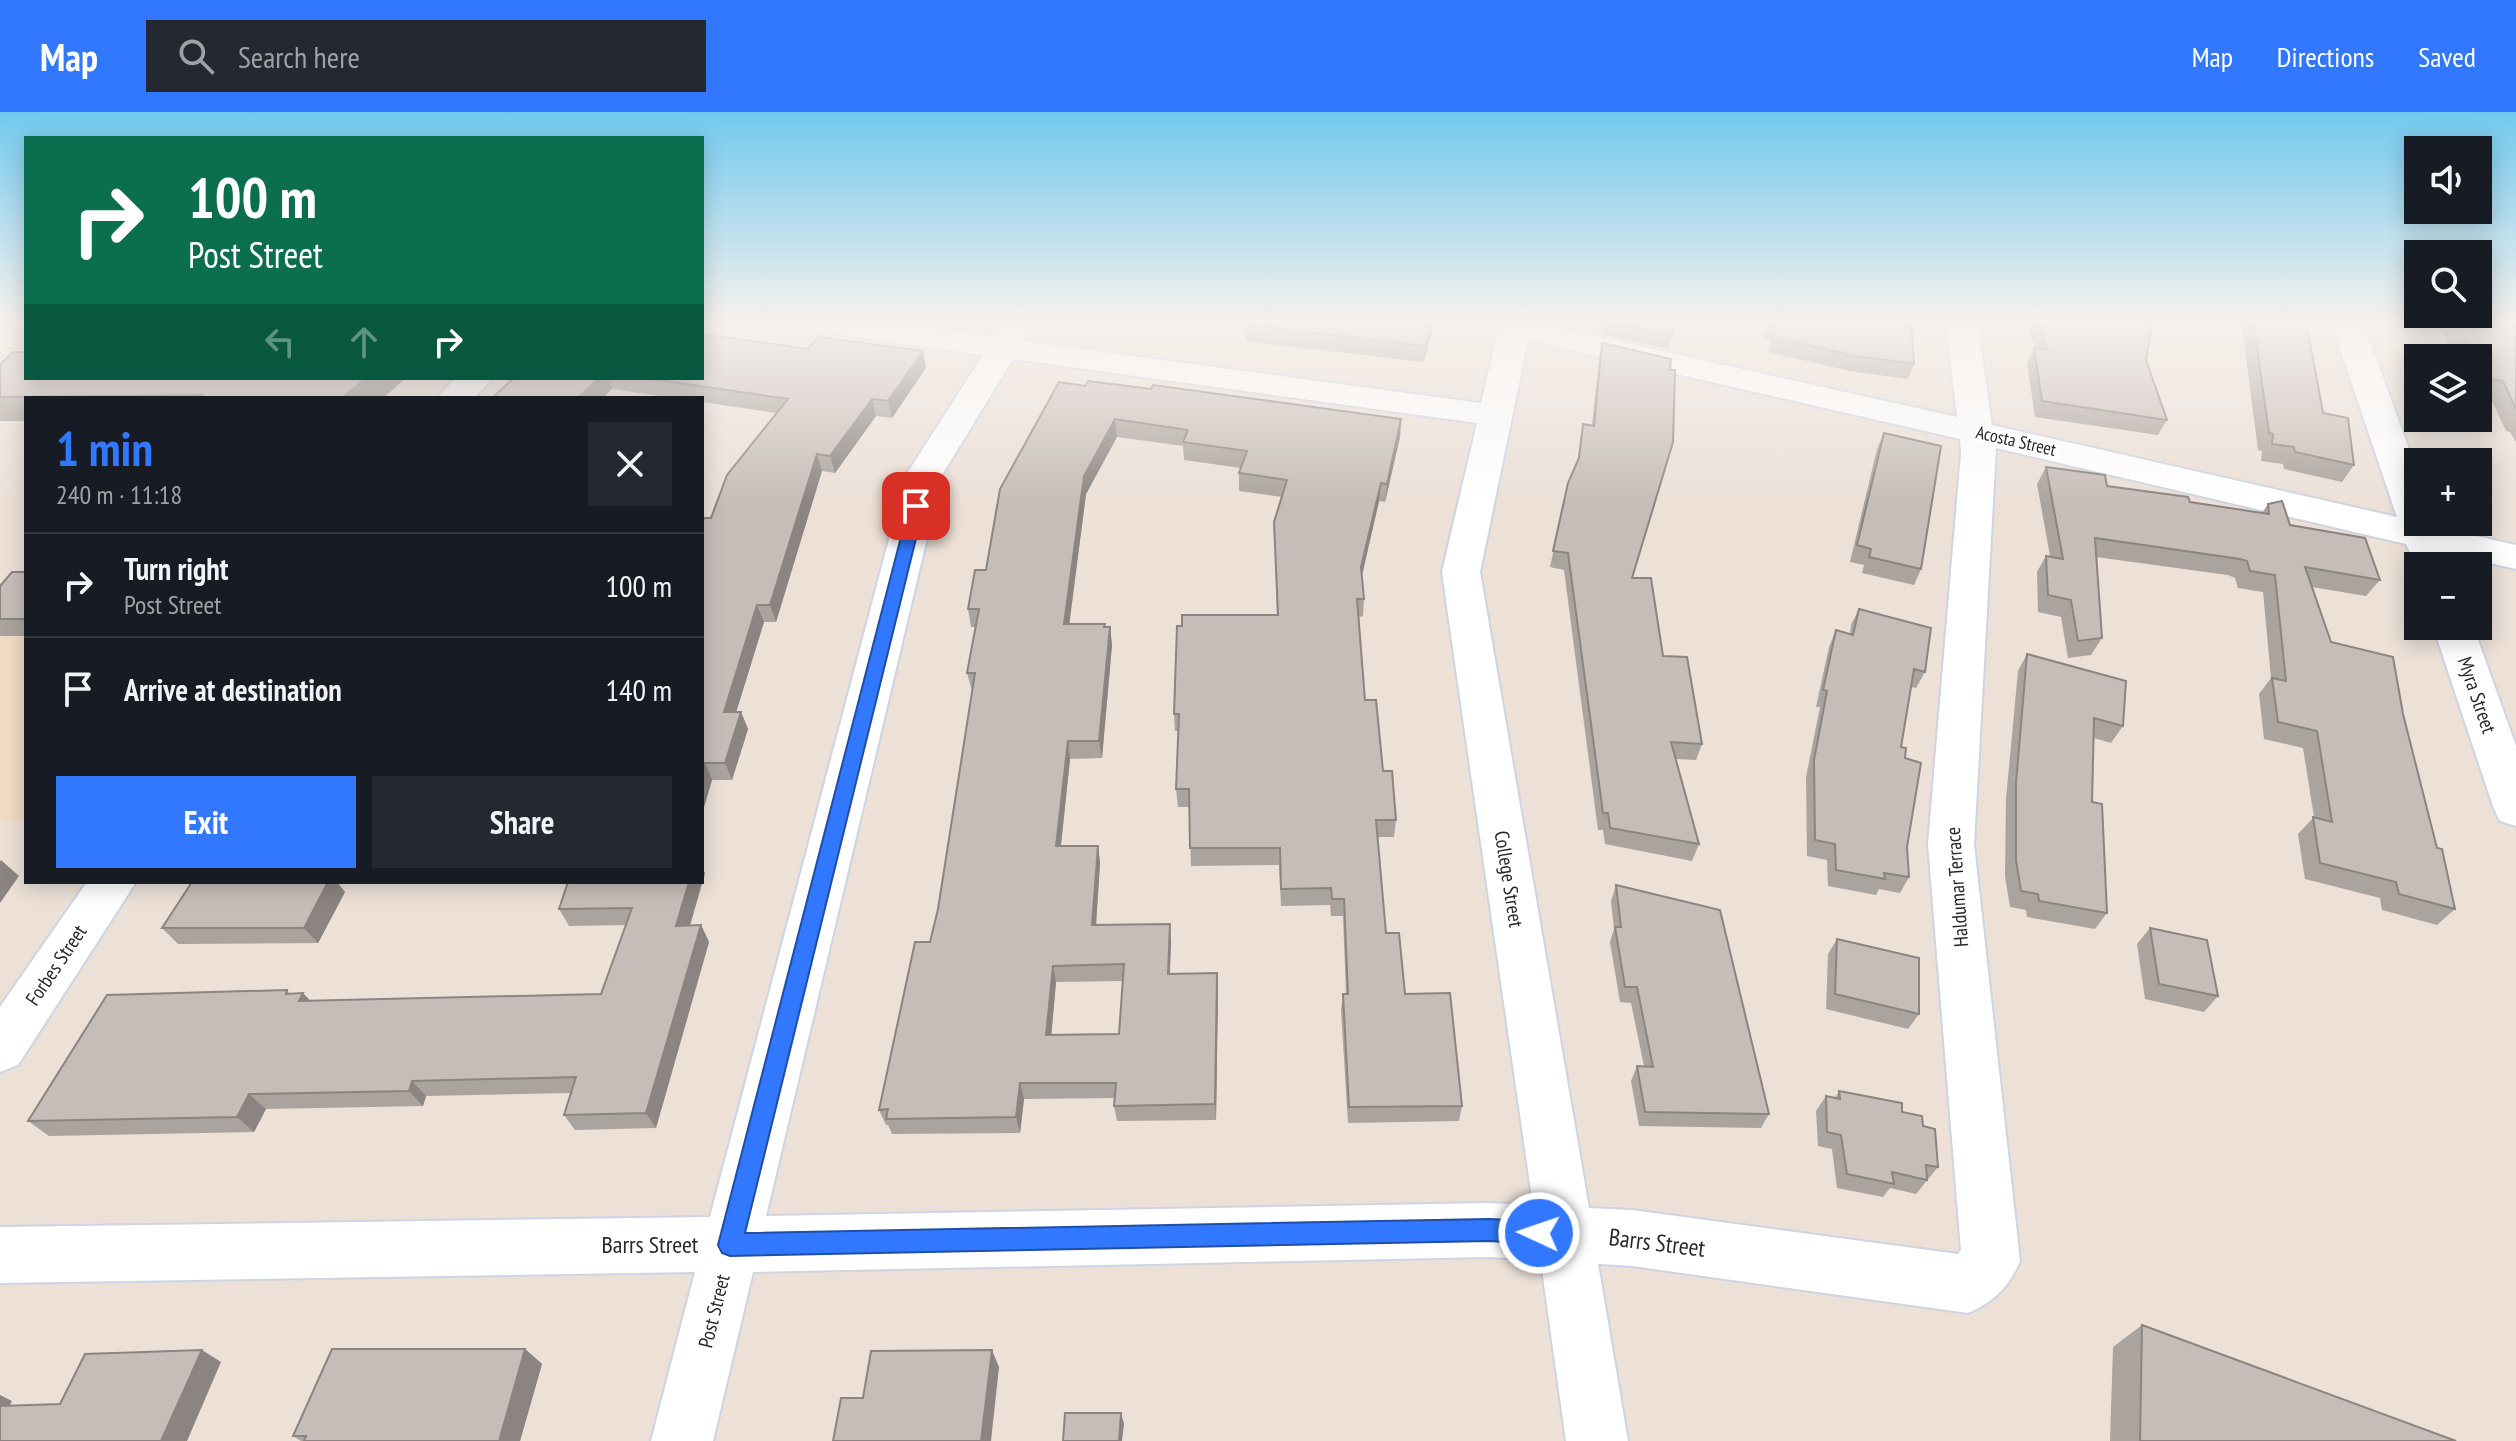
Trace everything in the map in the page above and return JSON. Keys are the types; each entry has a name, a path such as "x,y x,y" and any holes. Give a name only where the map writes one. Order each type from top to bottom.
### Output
{"street":[{"path":"456,396 473,381"},
{"name":"Post Street","path":"682,1441 924,475 982,381"},
{"path":"1291,381 1494,415"},
{"name":"College Street","path":"1502,381 1461,572 1597,1441"},
{"name":"Acosta Street","path":"1756,381 1977,432 2427,551 2516,557"},
{"path":"1970,381 1977,432"},
{"path":"2368,381 2427,551"},
{"name":"Haldumar Terrace","path":"1968,1284 1991,1261 1951,844 1979,453 1977,432"},
{"name":"Myra Street","path":"2458,640 2516,809"},
{"name":"Forbes Street","path":"0,1049 112,884"},
{"name":"Barrs Street","path":"0,1255 1489,1230 1632,1238 1968,1284"}],"shaded area":[{"path":"24,585 24,821 0,822 0,599"}],"building":[{"path":"0,381 362,381 344,396 0,397"},
{"path":"511,381 596,381 580,396 494,396"},
{"path":"666,381 902,381 888,401 872,399 830,456 817,454 770,605 757,605 724,712 741,712 725,763 705,763 704,766 704,518 711,518 727,475 788,399"},
{"path":"1088,381 1151,389 1153,385 1401,419 1387,484 1381,483 1361,567 1364,599 1357,599 1365,700 1376,700 1383,771 1392,771 1396,820 1376,820 1386,933 1399,933 1405,994 1450,993 1462,1106 1349,1107 1343,994 1348,994 1344,899 1332,899 1331,888 1281,889 1280,848 1190,848 1189,789 1176,789 1179,714 1174,714 1177,626 1182,626 1182,615 1278,615 1274,522 1287,480 1239,473 1247,451 1183,442 1188,430 1115,419 1084,476 1064,624 1105,624 1104,627 1110,627 1099,741 1068,741 1056,846 1098,846 1092,925 1170,924 1168,974 1217,973 1215,1104 1114,1106 1116,1083 1020,1083 1016,1117 886,1119 888,1109 879,1110 915,942 930,942 938,909 975,673 967,673 979,609 968,609 975,570 986,570 1000,489 1059,382 1085,386","holes":["1124,964 1119,1034 1046,1035 1053,966"]},
{"path":"1598,381 1675,381 1673,442 1632,578 1651,578 1663,656 1687,657 1702,744 1671,742 1699,844 1610,828 1608,813 1603,813 1568,553 1553,551 1568,483 1579,458 1583,424 1594,426"},
{"path":"2039,381 2153,381 2167,420 2042,401"},
{"path":"2262,381 2317,381 2323,413 2348,418 2354,465 2295,452 2294,447 2272,444 2273,434 2269,433"},
{"path":"2503,381 2516,381 2516,409"},
{"path":"1884,433 1941,446 1921,569 1869,557 1871,549 1857,545"},
{"path":"2046,467 2105,475 2107,486 2188,497 2190,502 2269,514 2268,504 2282,501 2290,525 2365,538 2380,580 2305,567 2331,642 2393,657 2403,714 2437,848 2442,849 2455,909 2399,894 2396,882 2320,863 2313,817 2332,822 2317,731 2278,722 2272,678 2286,681 2275,575 2250,571 2247,561 2240,559 2095,538 2102,638 2078,641 2071,600 2048,595 2046,556 2063,559"},
{"path":"12,572 24,572 24,619 0,619 0,586"},
{"path":"1859,609 1931,628 1925,672 1914,669 1901,747 1906,748 1905,758 1921,763 1907,847 1909,877 1884,873 1885,879 1836,870 1835,844 1815,840 1814,760 1827,691 1823,690 1836,630 1853,635"},
{"path":"2027,654 2126,681 2123,726 2094,718 2092,802 2102,804 2107,913 2039,901 2038,894 2021,891 2016,860 2016,783"},
{"path":"191,884 327,884 304,928 162,928"},
{"path":"567,884 688,884 676,926 701,925 646,1113 564,1115 576,1077 412,1081 409,1091 249,1094 237,1117 28,1121 107,995 287,990 286,994 303,993 299,1001 601,994 632,908 559,909"},
{"path":"1616,885 1720,910 1769,1114 1645,1112 1637,1066 1653,1067 1637,987 1625,987 1615,927 1621,927"},
{"path":"2150,928 2207,940 2218,996 2159,984"},
{"path":"1837,939 1919,958 1919,1014 1835,994"},
{"path":"1839,1091 1902,1103 1902,1112 1922,1116 1923,1126 1935,1129 1938,1167 1926,1165 1927,1180 1892,1172 1894,1184 1847,1174 1841,1135 1827,1132 1826,1096 1840,1099"},
{"path":"2142,1325 2456,1441 2140,1441"},
{"path":"332,1349 525,1349 499,1441 304,1441 306,1436 293,1436"},
{"path":"202,1350 161,1441 0,1441 0,1406 60,1404 85,1354"},
{"path":"992,1350 981,1441 833,1441 841,1398 863,1398 871,1351"},
{"path":"1065,1413 1121,1413 1119,1441 1063,1441"}],"route":[{"path":"916,506 730,1245 1489,1230 1539,1233"}]}
